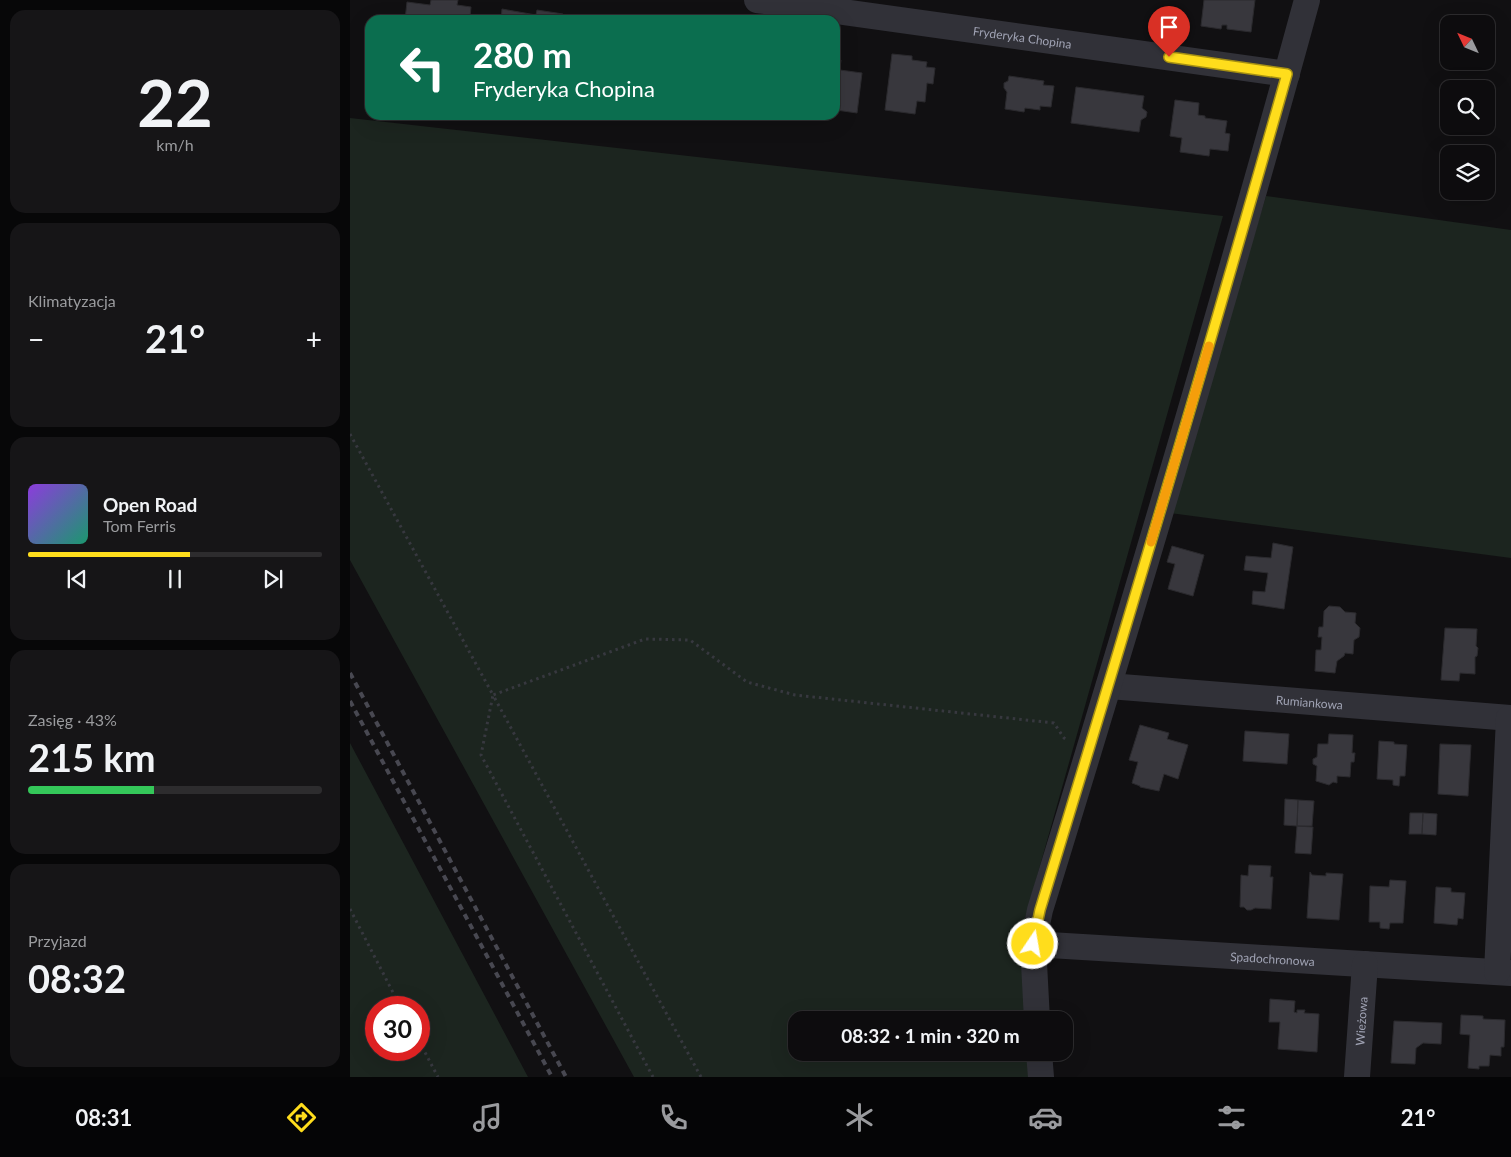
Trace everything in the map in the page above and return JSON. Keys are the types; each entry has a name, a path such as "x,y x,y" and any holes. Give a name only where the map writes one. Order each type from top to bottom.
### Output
{"street":[{"name":"Fryderyka Chopina","path":"757,0 1287,74"},
{"path":"1037,1011 1033,944 1040,910 1109,686 1235,260 1307,0"},
{"name":"Rumiankowa","path":"1109,686 1510,718"},
{"path":"1504,972 1510,718"},
{"name":"Spadochronowa","path":"1033,944 1504,972"},
{"name":"Wieżowa","path":"1357,1077 1365,964"},
{"path":"1040,1061 1041,1077"}],"path":[{"path":"350,434 701,1077"},
{"path":"493,695 645,639 690,640 747,682 795,695 1054,723 1064,738 1089,751"},
{"path":"493,695 481,755 653,1077"},
{"path":"350,909 395,996"},
{"path":"430,1061 438,1077"}],"shaded area":[{"path":"350,118 1223,216 1025,919 1026,1011 788,1011 788,1061 1030,1061 1031,1077 634,1077 350,560"},
{"path":"1266,196 1511,230 1511,558 1170,513"},
{"path":"350,743 528,1077 350,1077"}],"building":[{"path":"431,0 458,0 457,5 471,7 470,15 406,15 407,2 430,5"},
{"path":"1204,0 1255,0 1251,32 1227,29 1227,25 1222,25 1221,29 1201,26"},
{"path":"502,9 536,15 501,15"},
{"path":"537,10 563,15 536,15"},
{"path":"892,54 912,56 912,60 927,62 926,67 935,68 933,84 927,83 925,102 917,101 915,114 885,110"},
{"path":"840,70 862,73 857,113 840,111"},
{"path":"1009,76 1044,81 1043,85 1054,86 1051,107 1040,106 1040,110 1025,108 1024,112 1005,109 1007,92 1004,88 1004,83 1008,81"},
{"path":"1076,87 1144,96 1142,108 1147,112 1146,117 1141,120 1139,132 1071,123"},
{"path":"1175,100 1199,103 1198,115 1205,116 1205,118 1227,121 1225,133 1230,134 1228,151 1210,149 1209,156 1180,152 1182,138 1170,136"},
{"path":"1273,543 1293,547 1284,609 1252,604 1253,591 1265,592 1268,573 1244,570 1246,556 1271,558"},
{"path":"1172,546 1204,555 1193,596 1168,589 1175,564 1167,562"},
{"path":"1329,606 1340,607 1345,612 1356,613 1355,623 1360,628 1359,637 1354,640 1353,654 1345,653 1337,661 1335,673 1315,671 1316,650 1321,650 1322,637 1318,637 1319,627 1323,627 1324,611"},
{"path":"1445,628 1477,629 1476,646 1478,648 1477,656 1475,657 1475,674 1460,673 1459,681 1441,680"},
{"path":"1140,725 1169,733 1167,739 1188,745 1178,779 1164,774 1159,791 1140,787 1132,783 1138,762 1129,760"},
{"path":"1245,731 1289,734 1287,764 1243,761"},
{"path":"1329,734 1353,735 1352,753 1355,753 1354,762 1351,762 1350,777 1337,776 1337,783 1333,782 1329,785 1316,781 1317,766 1313,764 1313,759 1317,757 1318,744 1328,744"},
{"path":"1379,741 1407,745 1405,776 1400,776 1399,786 1393,785 1393,780 1377,779"},
{"path":"1440,744 1471,745 1468,796 1438,794"},
{"path":"1285,799 1298,800 1297,826 1284,825"},
{"path":"1298,800 1314,801 1312,826 1297,826"},
{"path":"1410,813 1423,813 1422,834 1409,834"},
{"path":"1423,813 1437,814 1436,835 1422,834"},
{"path":"1297,826 1313,827 1311,854 1295,853"},
{"path":"1249,865 1271,866 1270,877 1273,877 1271,909 1255,908 1247,910 1244,907 1240,907 1241,875 1248,876"},
{"path":"1310,872 1312,875 1326,876 1326,873 1343,874 1339,920 1307,918"},
{"path":"1390,880 1406,881 1403,923 1390,923 1389,929 1380,928 1380,922 1369,922 1370,886 1389,887"},
{"path":"1436,887 1451,888 1451,892 1465,893 1463,919 1458,918 1457,925 1434,923"},
{"path":"1270,999 1295,1001 1294,1012 1297,1013 1297,1010 1305,1010 1304,1013 1319,1014 1317,1052 1278,1049 1280,1022 1269,1022"},
{"path":"1461,1015 1505,1020 1504,1047 1501,1047 1501,1056 1490,1055 1489,1066 1479,1066 1479,1069 1468,1068 1470,1035 1460,1034"},
{"path":"1394,1021 1442,1023 1441,1044 1423,1043 1416,1048 1415,1064 1391,1063"}],"railway":[{"path":"350,673 566,1077"},
{"path":"350,701 552,1077"}],"slow traffic":[{"path":"1151,542 1209,346"}],"route":[{"path":"1033,944 1040,910 1109,686 1235,260 1287,74 1169,57"}]}
